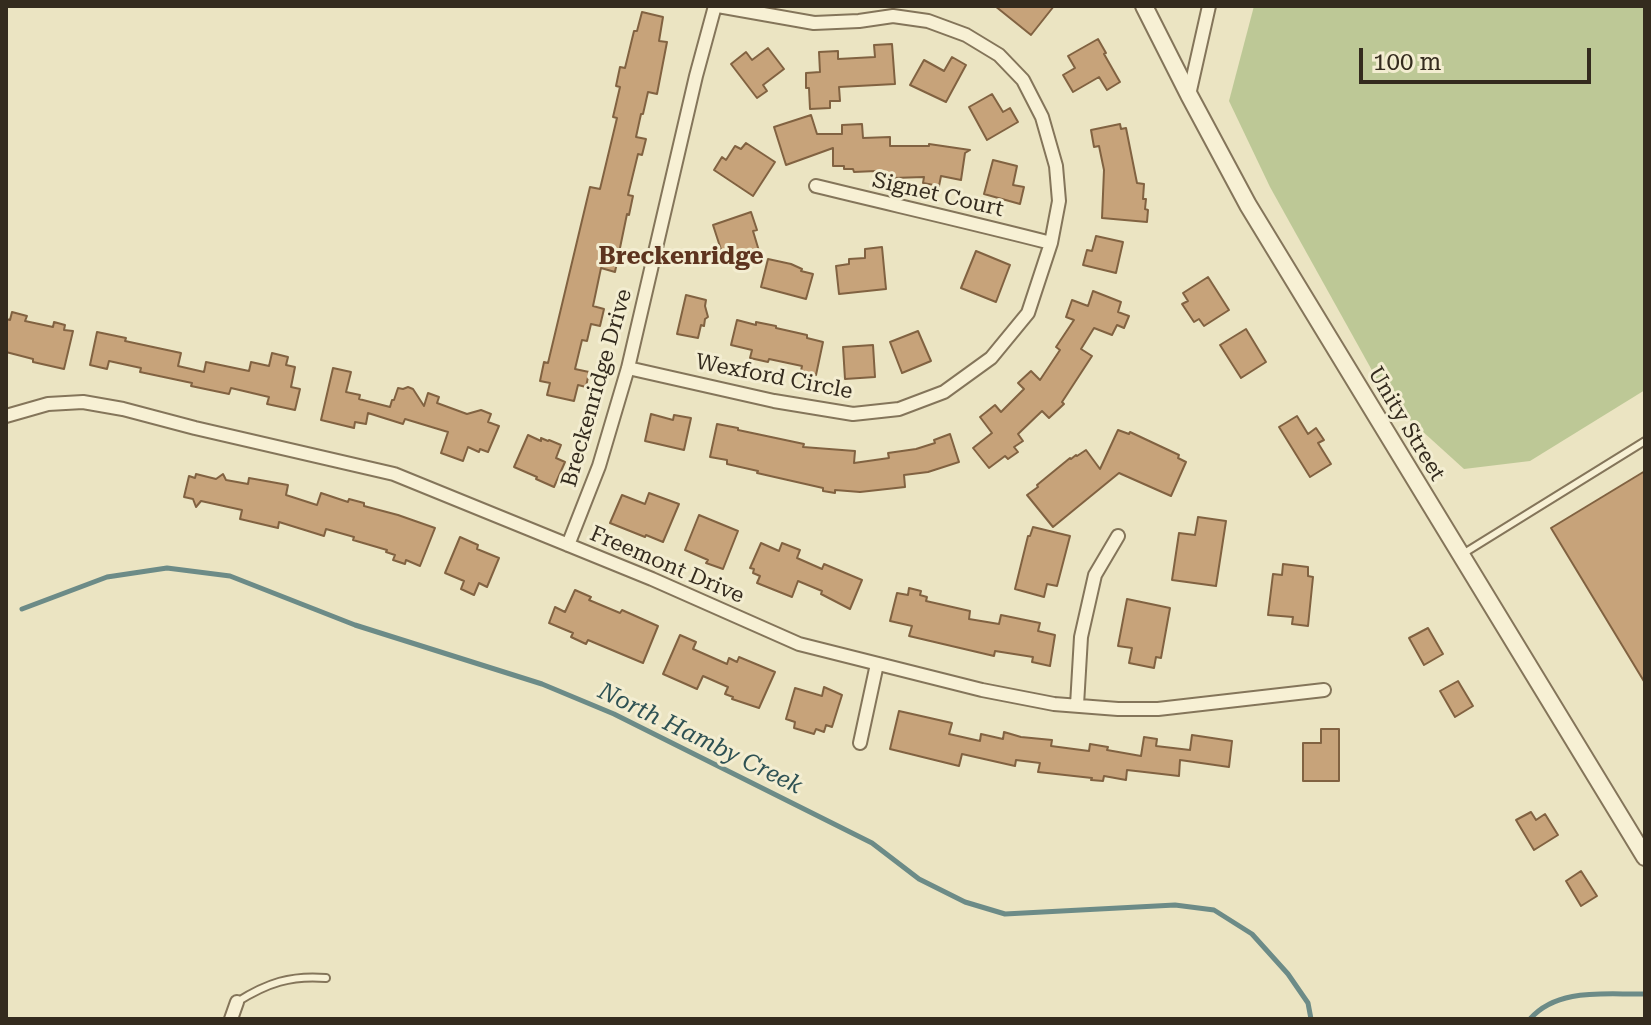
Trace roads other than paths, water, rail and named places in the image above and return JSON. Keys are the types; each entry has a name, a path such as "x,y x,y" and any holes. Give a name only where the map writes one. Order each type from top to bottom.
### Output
{"street":[{"name":"Wexford Circle","path":"628,368 774,401 853,414 899,409 944,392 991,358 1028,313 1051,243 1059,201 1056,166 1042,117 1023,80 999,55 966,35 928,21 893,16 814,23 717,6"},
{"name":"Breckenridge Drive","path":"568,545 599,466 628,368 696,76 717,6"},
{"name":"Unity Street","path":"1144,6 1248,205 1645,857"},
{"path":"1189,95 1209,6"},
{"name":"Signet Court","path":"816,186 1051,243"},
{"name":"Freemont Drive","path":"6,416 48,404 83,402 394,474 689,595 799,644 982,690 1054,704 1118,709 1158,709 1324,690"},
{"path":"1077,705 1081,637 1095,575 1118,536"},
{"path":"860,743 877,664"},
{"path":"231,1019 237,1002"}],"lane":[{"path":"1461,556 1645,441"},
{"path":"237,1002 258,988 280,980 307,976 326,978"}],"waterway":[{"name":"North Hamby Creek","path":"22,609 107,577 167,568 230,576 355,625 542,684 614,714 872,843 919,879 965,902 1005,914 1175,905 1214,910 1252,934 1288,974 1308,1003 1311,1019"},
{"name":"North Hamby Creek","path":"1530,1019 1541,1009 1568,997 1645,994"}],"district":[{"name":"Breckenridge","path":"681,257"}]}
